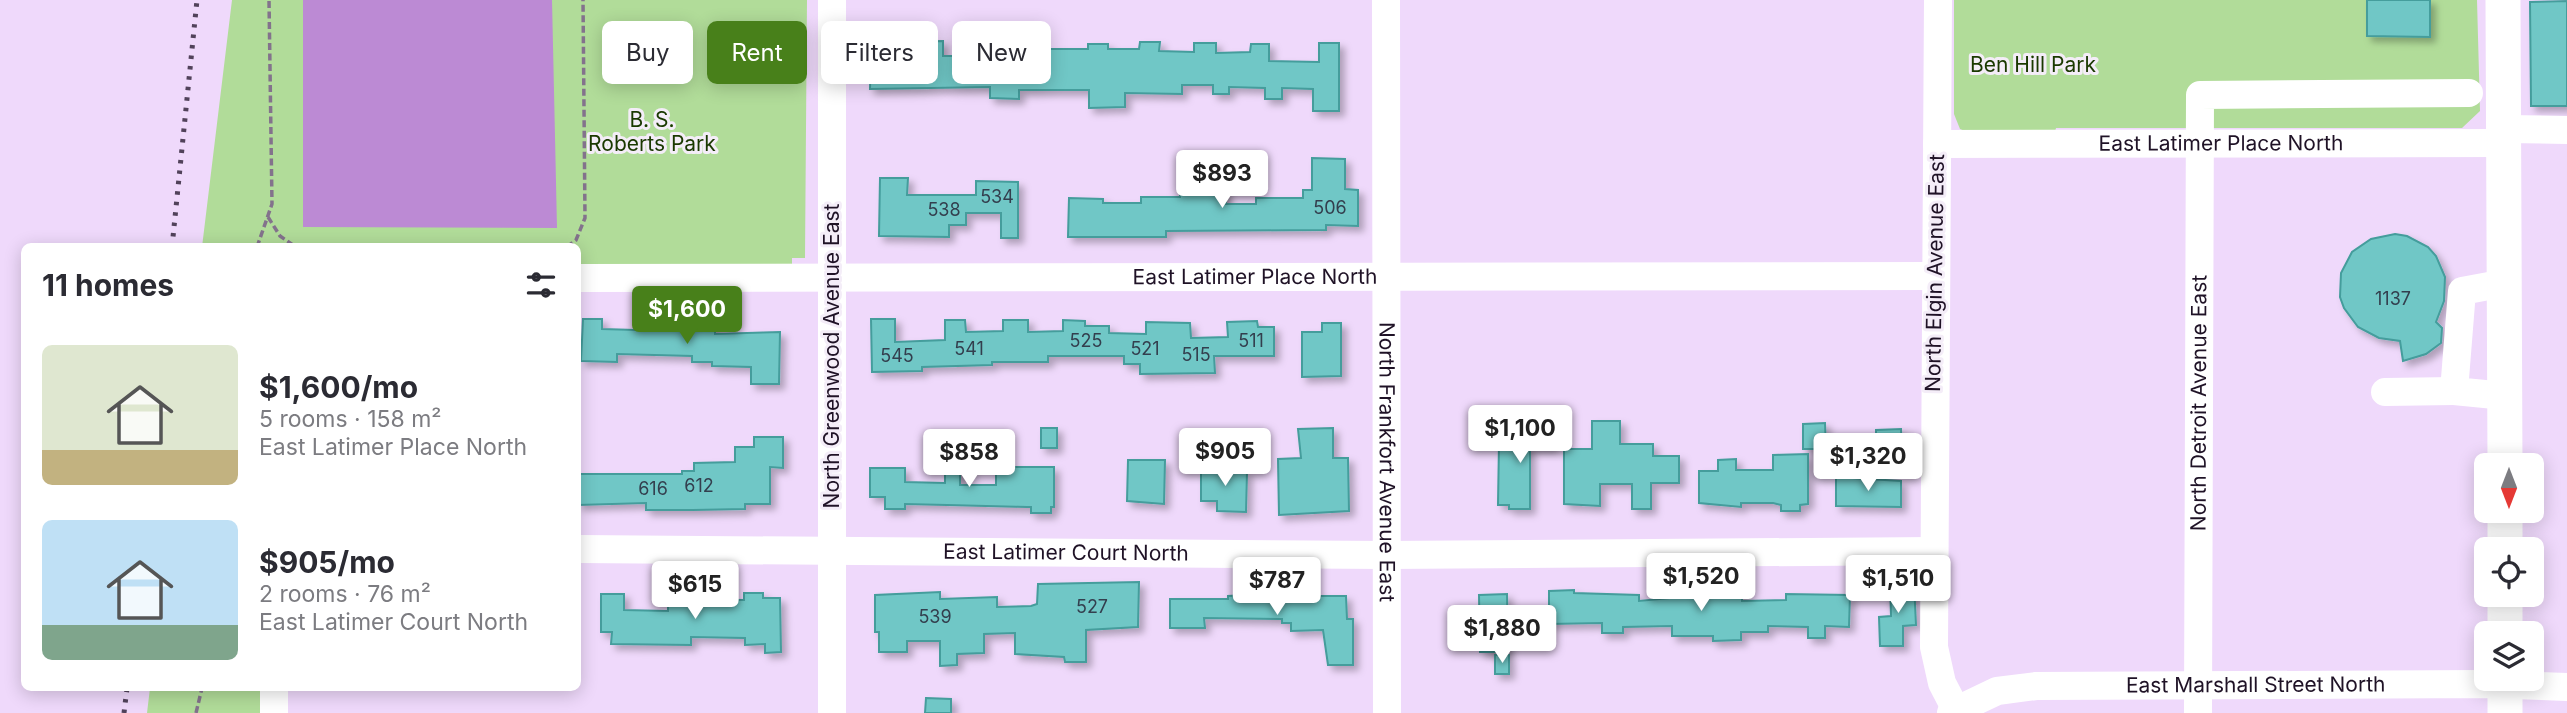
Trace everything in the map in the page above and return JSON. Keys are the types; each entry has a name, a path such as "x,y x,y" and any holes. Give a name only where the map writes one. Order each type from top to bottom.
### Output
{"main road":[{"path":"2503,0 2505,453"}],"street":[{"name":"North Greenwood Avenue East","path":"832,0 832,713"},
{"name":"North Frankfort Avenue East","path":"1386,0 1387,713"},
{"name":"North Elgin Avenue East","path":"1938,0 1934,276 1934,647 1942,683 1953,711"},
{"name":"North Detroit Avenue East","path":"2198,700 2200,95 2469,93"},
{"name":"East Latimer Place North","path":"1937,144 2200,143 2505,136 2567,130"},
{"name":"East Latimer Place North","path":"581,278 1386,279 1934,276"},
{"path":"2454,391 2462,290 2505,284"},
{"path":"2385,392 2454,391 2505,396"},
{"name":"East Latimer Court North","path":"581,549 1387,555 1933,551"},
{"name":"East Marshall Street North","path":"1953,711 1997,691 2026,686 2198,700 2505,693 2567,687"},
{"path":"274,691 274,713"}],"path":[{"path":"258,243 272,204 269,0"},
{"path":"572,243 576,240 586,211 583,0"},
{"path":"268,217 280,236 290,243"},
{"path":"196,713 201,691"}],"green space":[{"name":"B. S. Roberts Park","path":"232,0 807,0 807,21 707,21 707,84 806,84 805,258 792,258 792,266 581,265 581,243 202,243"},
{"name":"Ben Hill Park","path":"1954,0 2477,0 2480,111 2462,128 2056,128 2055,132 1965,131 1960,129 1954,114"},
{"path":"150,691 262,691 263,713 147,713"}],"shaded area":[{"path":"303,0 552,0 557,228 303,227"}],"building":[{"path":"2367,0 2430,0 2430,37 2367,36"},
{"path":"2567,1 2567,106 2531,106 2530,2"},
{"path":"938,41 943,41 943,56 952,56 952,84 1051,84 1051,49 1088,49 1088,44 1108,44 1108,49 1139,49 1140,42 1160,42 1159,51 1194,52 1194,43 1216,43 1216,53 1250,52 1251,44 1269,44 1269,61 1319,62 1319,43 1339,43 1339,111 1313,111 1313,89 1282,88 1282,99 1265,99 1265,88 1229,87 1229,94 1213,94 1213,85 1182,85 1182,94 1125,93 1125,107 1089,108 1089,90 1019,90 1019,99 990,98 990,87 870,89 870,84 938,84"},
{"path":"1312,158 1345,159 1345,189 1358,190 1358,226 1326,225 1326,230 1166,231 1166,237 1068,237 1069,198 1103,199 1103,203 1141,203 1141,197 1180,197 1180,190 1226,191 1226,204 1256,204 1256,198 1303,198 1303,190 1312,190"},
{"path":"880,178 908,178 907,195 976,195 976,181 1018,182 1018,238 1001,238 1001,213 966,213 966,225 949,225 949,237 879,236"},
{"path":"2395,234 2407,236 2428,247 2436,256 2445,277 2444,301 2436,322 2442,328 2441,343 2426,354 2403,361 2400,341 2379,338 2358,327 2344,308 2340,297 2341,273 2352,252 2371,239"},
{"path":"583,319 602,319 602,329 636,330 636,321 663,322 663,328 692,329 692,321 715,321 715,334 780,332 779,384 751,384 751,367 712,366 712,362 692,362 692,356 617,354 617,362 581,361"},
{"path":"871,319 895,319 895,342 945,340 945,320 965,320 966,332 1003,331 1003,320 1028,320 1028,332 1063,331 1063,320 1085,321 1085,326 1109,326 1109,333 1146,334 1146,322 1190,323 1191,338 1228,337 1227,322 1257,321 1258,327 1274,327 1274,356 1214,356 1215,373 1140,374 1140,364 1124,364 1124,356 1048,356 1048,362 992,362 992,365 922,367 922,371 872,372"},
{"path":"1322,323 1341,323 1341,376 1302,377 1302,332 1322,332"},
{"path":"1592,421 1620,421 1620,444 1653,444 1653,456 1679,456 1679,483 1651,483 1651,509 1632,509 1632,484 1600,484 1600,506 1564,504 1564,449 1592,449"},
{"path":"1525,422 1552,422 1552,447 1530,447 1530,509 1509,509 1509,505 1498,505 1499,443 1525,443"},
{"path":"1825,423 1826,449 1803,449 1803,424"},
{"path":"1041,428 1057,428 1057,448 1041,448"},
{"path":"1333,428 1333,458 1348,458 1349,511 1279,515 1278,459 1301,458 1298,429"},
{"path":"1901,429 1902,453 1876,453 1876,430"},
{"path":"754,437 783,437 783,468 770,467 770,504 745,504 745,509 693,510 646,510 646,503 581,505 581,474 682,474 682,471 694,471 694,463 735,462 735,447 754,447"},
{"path":"1808,454 1808,504 1800,505 1800,511 1781,511 1781,505 1773,503 1741,503 1741,507 1699,503 1699,471 1718,471 1718,460 1736,459 1736,470 1773,470 1773,455"},
{"path":"1128,460 1165,460 1164,504 1127,501"},
{"path":"1211,461 1229,461 1229,472 1247,472 1246,512 1217,511 1217,501 1201,501 1201,471 1211,471"},
{"path":"996,467 1054,467 1054,507 1051,507 1051,513 1031,513 1031,507 905,504 905,509 885,509 885,497 870,497 870,468 905,468 905,482 945,483 945,470 960,470 960,485 996,485"},
{"path":"1836,477 1901,481 1901,507 1836,506"},
{"path":"1139,582 1138,627 1086,630 1086,662 1065,662 1064,657 1015,654 1015,633 984,634 984,653 957,654 957,665 940,666 940,641 907,641 907,652 879,652 879,632 875,632 875,595 940,592 940,599 997,597 997,607 1031,606 1037,604 1038,584"},
{"path":"1890,583 1914,583 1916,625 1903,626 1903,646 1880,646 1879,617 1891,616"},
{"path":"1574,590 1574,593 1639,595 1639,601 1712,594 1742,594 1742,601 1786,600 1786,594 1850,595 1849,627 1825,626 1825,638 1808,638 1808,627 1768,626 1768,632 1741,632 1741,640 1713,641 1713,636 1672,636 1672,626 1623,627 1623,633 1602,633 1602,623 1549,624 1549,591"},
{"path":"1303,592 1303,596 1346,596 1347,619 1353,619 1353,665 1328,665 1323,630 1291,631 1291,623 1282,623 1282,619 1204,618 1205,628 1170,628 1170,599 1228,599 1228,596"},
{"path":"744,593 763,593 763,598 780,598 781,652 765,653 765,644 745,645 745,638 691,637 691,645 611,644 612,632 601,632 601,594 624,594 624,610 668,611 668,599 744,600"},
{"path":"1507,594 1508,652 1480,652 1479,595"},
{"path":"1495,655 1509,655 1509,674 1495,674"},
{"path":"926,698 951,699 951,713 925,713"}],"railway":[{"path":"172,243 197,0"},
{"path":"124,713 127,691"}]}
